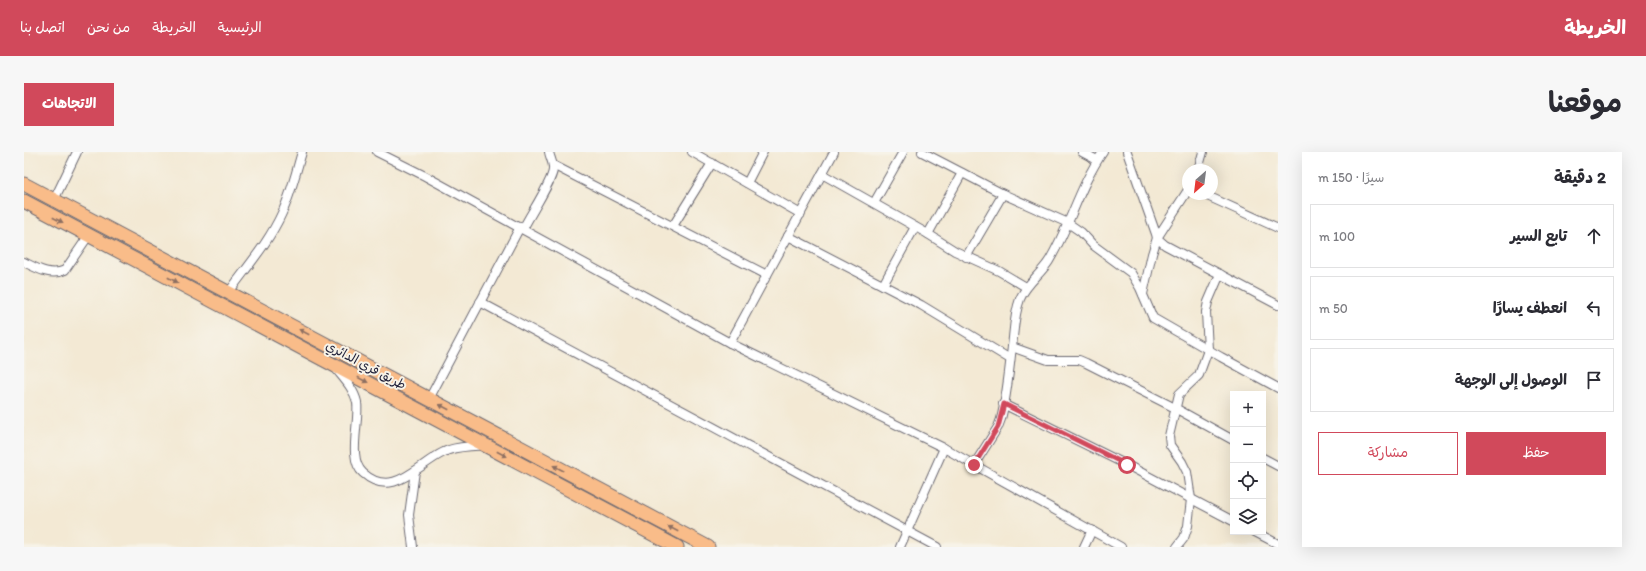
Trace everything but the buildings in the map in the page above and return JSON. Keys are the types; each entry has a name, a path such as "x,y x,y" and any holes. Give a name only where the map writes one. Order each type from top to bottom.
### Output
{"highway":[{"name":"طريق قري الدائري","path":"24,184 708,547"},
{"name":"طريق قري الدائري","path":"24,201 677,547"}],"street":[{"path":"54,200 77,152"},
{"path":"229,292 266,241 282,214 302,152"},
{"path":"377,152 425,176 730,343 944,448 1121,547"},
{"path":"429,399 480,302 552,176 553,165 549,152"},
{"path":"692,152 801,214"},
{"path":"747,183 763,152"},
{"path":"730,343 834,152"},
{"path":"874,203 903,152"},
{"path":"922,152 1003,194 1068,223 1081,232 1093,245 1131,274 1143,294 1153,318 1278,388"},
{"path":"1082,152 1097,160"},
{"path":"974,465 998,427 1004,404 1015,316 1020,299 1026,287 1049,261 1102,152"},
{"path":"1127,152 1157,238 1165,245 1278,305"},
{"path":"1200,164 1203,152"},
{"path":"673,226 712,164"},
{"path":"553,165 767,274"},
{"path":"928,234 962,173"},
{"path":"822,174 966,257 999,271 1026,287"},
{"path":"966,257 1003,194"},
{"path":"1143,294 1157,238 1182,199"},
{"path":"1216,200 1278,228"},
{"path":"883,285 915,227"},
{"path":"24,262 46,272 60,273 65,270 88,235"},
{"path":"788,236 921,305 1010,360"},
{"path":"1177,547 1184,538 1188,526 1191,499 1185,467 1169,441 1179,394 1201,372 1208,350 1206,312 1208,302 1220,274"},
{"path":"480,302 670,402 937,547"},
{"path":"1012,347 1048,360 1079,360 1175,408 1230,438"},
{"path":"331,364 346,380 356,401 358,412 355,452 357,464 362,472 370,478 379,482 391,482 403,479 428,460 445,451 485,445"},
{"path":"1004,404 1230,519"},
{"path":"900,547 944,448"},
{"path":"1266,460 1278,466"},
{"path":"413,547 409,515 415,471"},
{"path":"1084,547 1092,530"},
{"path":"1260,535 1278,546"}],"route":[{"path":"974,465 998,427 1004,404 1127,465"}]}
